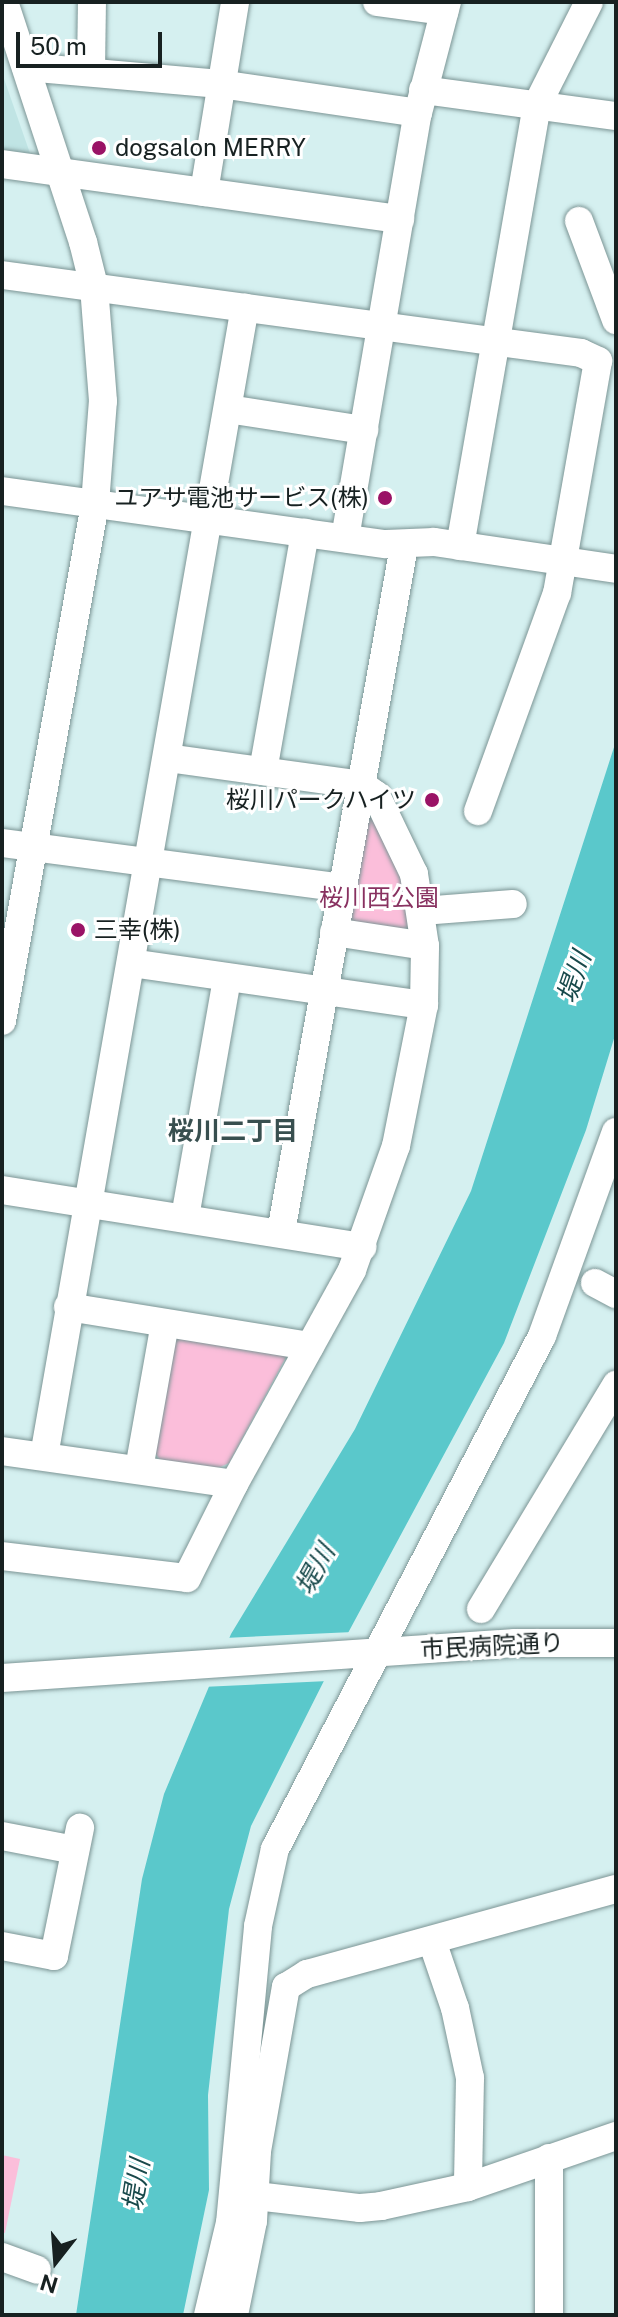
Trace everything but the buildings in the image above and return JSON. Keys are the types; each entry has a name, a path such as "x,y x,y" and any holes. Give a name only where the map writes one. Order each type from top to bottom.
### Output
{"street":[{"path":"2,1021 95,504 103,401 94,286 61,172 4,2"},
{"path":"91,71 92,2"},
{"path":"204,192 235,2"},
{"path":"345,538 420,102 446,6 377,2"},
{"path":"460,546 537,105 589,2"},
{"path":"26,67 420,102 537,105 616,116"},
{"path":"2,164 400,219"},
{"path":"579,221 616,320"},
{"path":"2,275 607,358 557,593 478,811"},
{"path":"44,1456 245,307"},
{"path":"228,409 364,430"},
{"path":"2,491 404,546 460,546 616,569"},
{"path":"263,771 305,533"},
{"path":"281,1232 404,546"},
{"path":"2,1556 187,1578 234,1484 363,1247 396,1146 424,1005 425,946 414,874 376,795 362,785 167,758"},
{"path":"2,843 342,888"},
{"path":"422,911 513,904"},
{"path":"334,932 425,946"},
{"path":"131,963 424,1005"},
{"path":"185,1217 227,978"},
{"path":"208,2315 237,2171 266,1881 303,1788 371,1654 542,1336 569,1274 616,1132"},
{"path":"2,1190 363,1247"},
{"path":"68,1307 310,1346"},
{"path":"139,1469 165,1323"},
{"path":"481,1609 616,1385"},
{"path":"2,1451 234,1484"},
{"name":"市民病院通り","path":"2,1678 515,1643 616,1643"},
{"path":"2,1836 78,1839 54,1956 2,1946"},
{"path":"234,2315 256,2196 259,2136 286,1987 307,1974 616,1889"},
{"path":"432,1941 455,2008 470,2078 468,2187"},
{"path":"256,2196 360,2208 468,2187 616,2136"},
{"path":"549,2158 549,2315"},
{"path":"2,2257 37,2270"}],"shaded area":[{"path":"2,73 32,159 2,157"}],"green space":[{"name":"桜川西公園","path":"372,809 403,873 413,927 405,932 347,925 364,812"},
{"path":"184,1333 282,1350 286,1357 229,1463 209,1472 162,1463 152,1448 174,1341"},
{"path":"2,2155 20,2159 5,2233 2,2232"}],"water":[{"name":"堤川","path":"616,741 616,1032 586,1130 504,1343 348,1633 251,1826 229,1909 208,2095 209,2190 183,2315 76,2315 142,1879 164,1794 231,1634 355,1429 471,1191"}],"pier":[{"path":"353,1632 328,1681 202,1687 224,1638"}],"place":[{"name":"dogsalon MERRY","path":"99,148"},
{"name":"ユアサ電池サービス(株)","path":"385,498"},
{"name":"桜川パークハイツ","path":"432,800"},
{"name":"三幸(株)","path":"78,930"}],"district":[{"name":"桜川二丁目","path":"233,1131"}]}
